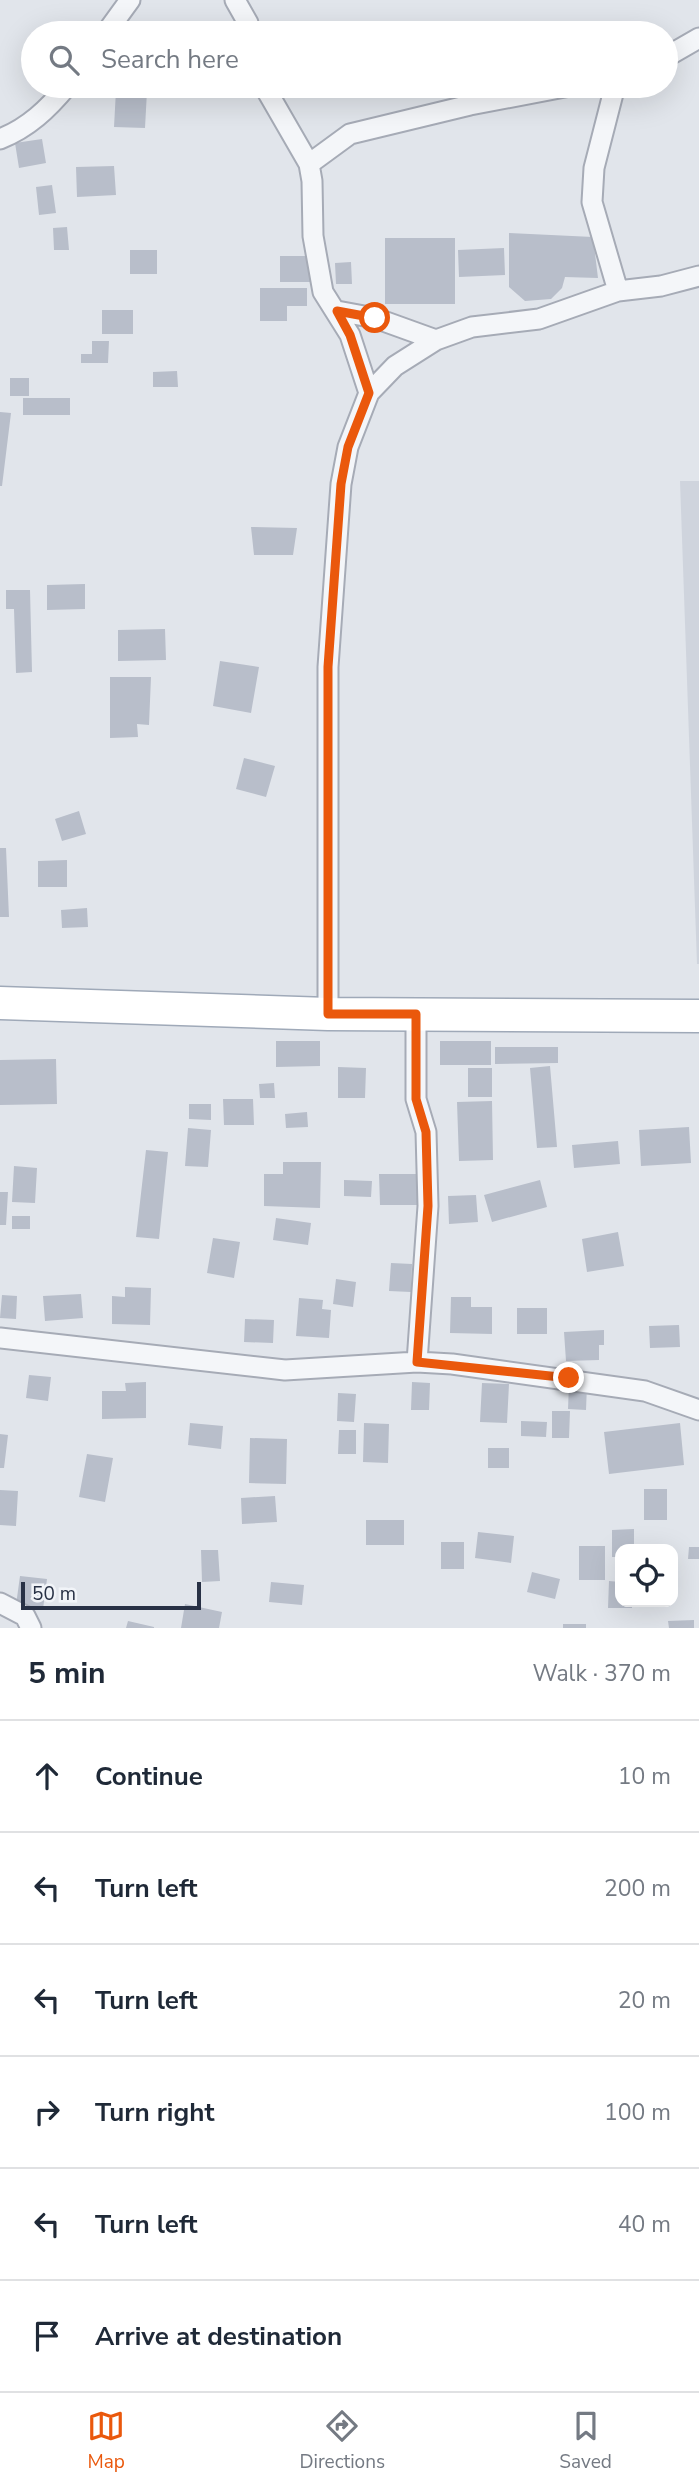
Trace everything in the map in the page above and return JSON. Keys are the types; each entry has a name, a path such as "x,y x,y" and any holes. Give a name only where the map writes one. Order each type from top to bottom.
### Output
{"main road":[{"path":"0,1003 328,1014 699,1017"}],"street":[{"path":"115,21 130,0"},
{"path":"235,0 247,21"},
{"path":"678,50 699,38"},
{"path":"0,139 20,131 57,98"},
{"path":"271,98 309,164 313,236 323,292 350,335 369,393"},
{"path":"309,164 350,135 507,98"},
{"path":"612,98 594,168 592,202 618,291"},
{"path":"328,1014 328,667 341,484 348,447 369,393 395,366 436,340 472,327 539,319 618,291 661,286 699,276"},
{"path":"337,311 375,318 436,340"},
{"path":"416,1014 416,1099 426,1132 428,1206 417,1362"},
{"path":"0,1338 285,1370 417,1362 569,1378 645,1391 699,1410"},
{"path":"0,1603 25,1616 31,1628"}],"shaded area":[{"path":"680,481 699,481 699,964 697,964"}],"building":[{"path":"116,98 147,98 145,128 114,127"},
{"path":"42,139 46,163 19,168 15,143"},
{"path":"114,166 116,195 77,197 76,167"},
{"path":"52,185 56,213 39,215 36,187"},
{"path":"67,227 69,250 54,250 53,228"},
{"path":"509,233 593,237 598,278 565,277 562,288 551,299 525,301 509,287"},
{"path":"385,238 455,238 455,304 385,304"},
{"path":"504,248 505,275 459,277 458,250"},
{"path":"130,250 157,250 157,274 130,274"},
{"path":"280,256 310,256 310,282 280,282"},
{"path":"351,262 352,284 336,284 335,263"},
{"path":"260,288 307,288 307,306 287,306 287,321 260,321"},
{"path":"102,310 133,310 133,334 102,334"},
{"path":"92,341 109,341 108,363 81,363 81,354 92,354"},
{"path":"177,371 178,387 153,387 153,372"},
{"path":"10,378 29,378 29,396 10,396"},
{"path":"23,398 70,398 70,415 23,415"},
{"path":"0,412 11,413 2,486 0,486"},
{"path":"251,527 297,528 293,555 254,555"},
{"path":"85,584 85,609 47,610 47,585"},
{"path":"6,590 30,590 32,672 16,673 14,609 6,609"},
{"path":"165,629 166,660 118,661 118,630"},
{"path":"220,661 259,667 251,713 213,706"},
{"path":"110,677 151,677 149,725 137,724 138,737 110,738"},
{"path":"244,758 275,766 266,797 236,789"},
{"path":"79,811 86,834 62,841 55,819"},
{"path":"0,848 6,848 9,917 0,917"},
{"path":"67,860 67,887 38,887 38,861"},
{"path":"87,908 88,927 62,928 61,910"},
{"path":"276,1041 320,1041 320,1066 276,1067"},
{"path":"440,1041 491,1041 491,1065 440,1065"},
{"path":"495,1047 558,1047 558,1063 495,1064"},
{"path":"56,1059 57,1104 0,1105 0,1060"},
{"path":"550,1066 557,1147 537,1148 530,1068"},
{"path":"338,1067 366,1068 365,1098 338,1098"},
{"path":"468,1068 492,1068 492,1097 468,1097"},
{"path":"274,1083 275,1098 260,1098 259,1084"},
{"path":"223,1099 253,1099 254,1125 224,1125"},
{"path":"492,1101 493,1160 459,1161 457,1102"},
{"path":"189,1104 211,1104 211,1120 189,1119"},
{"path":"307,1112 308,1127 286,1128 285,1114"},
{"path":"689,1127 691,1163 641,1166 639,1130"},
{"path":"188,1128 211,1130 208,1167 185,1166"},
{"path":"618,1141 620,1164 574,1168 572,1145"},
{"path":"146,1150 168,1152 159,1239 136,1237"},
{"path":"283,1162 321,1162 320,1208 264,1206 264,1174 283,1174"},
{"path":"14,1166 37,1168 35,1203 12,1202"},
{"path":"379,1174 420,1174 420,1205 380,1205"},
{"path":"344,1180 372,1181 371,1197 344,1196"},
{"path":"540,1180 547,1207 492,1222 484,1195"},
{"path":"0,1192 8,1192 6,1225 0,1225"},
{"path":"476,1195 478,1222 449,1224 448,1196"},
{"path":"12,1216 30,1216 30,1229 12,1229"},
{"path":"276,1218 311,1223 308,1245 273,1240"},
{"path":"618,1232 624,1266 587,1272 582,1239"},
{"path":"213,1238 240,1242 234,1278 207,1273"},
{"path":"391,1263 412,1264 411,1292 389,1291"},
{"path":"336,1279 356,1282 353,1307 333,1304"},
{"path":"125,1287 151,1288 150,1325 112,1324 112,1296 125,1297"},
{"path":"81,1294 83,1318 45,1321 43,1296"},
{"path":"2,1295 17,1296 16,1319 0,1318"},
{"path":"451,1297 471,1297 471,1307 492,1307 492,1334 450,1333"},
{"path":"299,1298 323,1300 322,1309 331,1310 329,1338 296,1336"},
{"path":"517,1308 547,1308 547,1334 517,1334"},
{"path":"245,1319 274,1320 273,1343 244,1342"},
{"path":"679,1325 680,1347 650,1348 649,1326"},
{"path":"604,1330 604,1345 599,1345 599,1360 566,1361 564,1332"},
{"path":"29,1375 51,1377 48,1401 26,1398"},
{"path":"146,1382 146,1418 102,1419 102,1391 126,1391 125,1383"},
{"path":"412,1382 430,1383 429,1410 411,1410"},
{"path":"482,1383 509,1384 507,1423 480,1422"},
{"path":"569,1384 587,1385 586,1410 568,1409"},
{"path":"338,1393 356,1394 354,1422 337,1421"},
{"path":"552,1411 570,1411 569,1438 552,1438"},
{"path":"521,1421 547,1422 546,1437 521,1436"},
{"path":"190,1423 223,1426 221,1449 188,1445"},
{"path":"364,1423 389,1424 388,1463 363,1462"},
{"path":"680,1423 684,1465 609,1474 604,1432"},
{"path":"339,1430 356,1430 356,1454 338,1454"},
{"path":"0,1434 8,1435 4,1468 0,1468"},
{"path":"250,1438 287,1439 286,1484 249,1483"},
{"path":"488,1448 509,1448 509,1468 488,1468"},
{"path":"87,1454 113,1458 105,1502 79,1497"},
{"path":"644,1489 667,1489 667,1520 644,1520"},
{"path":"0,1490 18,1491 16,1526 0,1525"},
{"path":"275,1496 277,1522 242,1524 241,1498"},
{"path":"366,1520 404,1520 404,1545 366,1545"},
{"path":"634,1529 634,1544 615,1544 615,1557 612,1557 612,1530"},
{"path":"478,1532 514,1536 511,1563 475,1558"},
{"path":"441,1542 464,1542 464,1569 441,1569"},
{"path":"579,1546 605,1546 605,1580 579,1580"},
{"path":"689,1547 699,1547 699,1559 688,1559"},
{"path":"201,1550 218,1550 220,1581 202,1582"},
{"path":"532,1572 560,1579 555,1599 527,1592"},
{"path":"20,1576 47,1579 43,1609 16,1605"},
{"path":"609,1581 615,1582 615,1607 632,1608 608,1608"},
{"path":"271,1582 304,1585 302,1605 269,1602"},
{"path":"185,1604 222,1612 219,1628 181,1628"},
{"path":"694,1620 694,1628 669,1628 668,1621"},
{"path":"128,1621 154,1627 154,1628 126,1628"},
{"path":"563,1624 586,1624 586,1628 563,1628"}],"route":[{"path":"375,318 337,311 350,335 369,393 348,447 341,484 328,667 328,1014 416,1014 416,1099 426,1132 428,1206 426,1267 417,1362 569,1378"}]}
